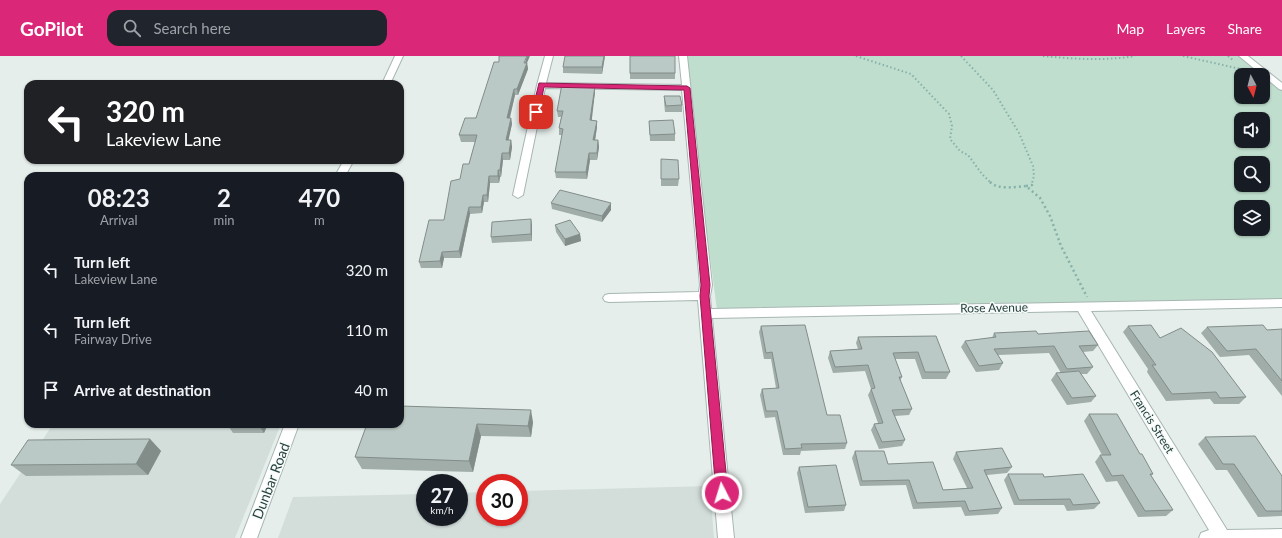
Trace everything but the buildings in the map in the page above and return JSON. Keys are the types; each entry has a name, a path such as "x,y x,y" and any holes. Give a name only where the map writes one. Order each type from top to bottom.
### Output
{"street":[{"path":"388,80 399,56"},
{"path":"518,195 541,85 549,56"},
{"path":"683,56 706,285 704,296 707,314 726,538"},
{"path":"1243,56 1282,87"},
{"path":"541,85 687,88"},
{"path":"609,298 704,296"},
{"name":"Rose Avenue","path":"707,314 1282,303"},
{"name":"Francis Street","path":"1086,306 1223,538"},
{"name":"Dunbar Road","path":"249,538 290,428"},
{"path":"1207,538 1282,537"}],"path":[{"path":"856,56 910,74 944,107 949,114 952,126 950,139 960,151 968,156 982,174 994,184 1005,187 1032,185 1034,180 1033,169 1019,132 988,84 961,56"},
{"path":"1042,56 1074,59 1118,59 1135,56"},
{"path":"1183,56 1237,68"},
{"path":"1026,186 1040,198 1050,216 1086,306"}],"shaded area":[{"path":"50,428 279,428 235,538 0,538 0,504"},
{"path":"710,486 714,538 278,538 293,497 416,494 416,526 468,526 468,493 476,492 476,526 528,526 528,491"}],"green space":[{"path":"684,56 1241,56 1256,68 1234,68 1234,104 1270,104 1270,79 1282,89 1282,302 717,310"}],"route":[{"path":"536,112 541,85 687,88 706,285 704,296 707,314 722,493"}]}
